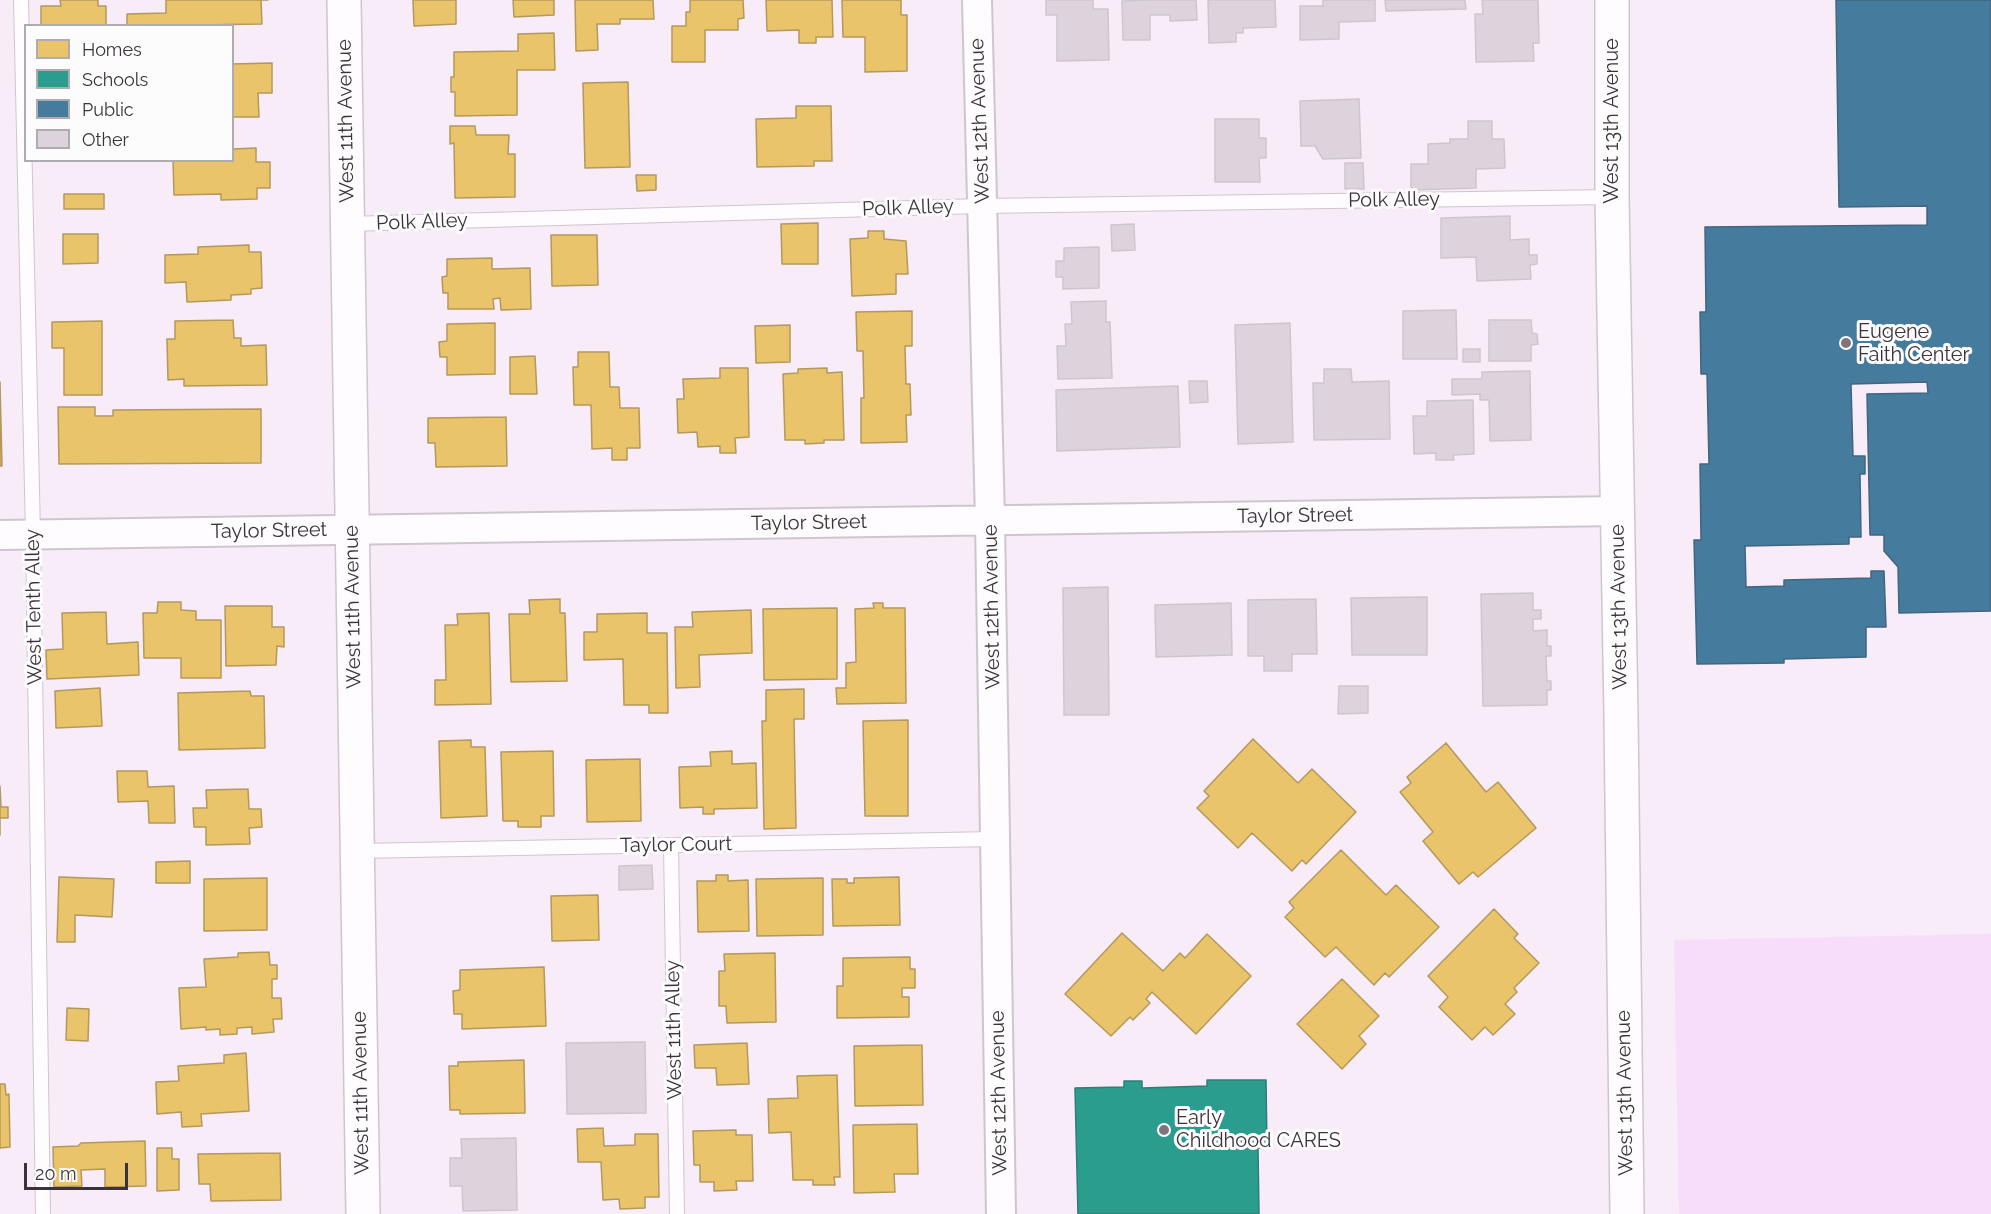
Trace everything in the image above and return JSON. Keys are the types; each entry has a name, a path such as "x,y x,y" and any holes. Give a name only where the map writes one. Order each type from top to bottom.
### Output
{"main road":[{"name":"West 11th Avenue","path":"344,0 363,1214"},
{"name":"West 13th Avenue","path":"1612,0 1612,197 1627,1214"}],"street":[{"name":"West 12th Avenue","path":"976,0 990,520 1001,1214"},
{"name":"Taylor Street","path":"0,535 1618,511"}],"lane":[{"name":"West Tenth Alley","path":"21,0 24,134"},
{"name":"West Tenth Alley","path":"25,162 33,534 43,1214"},
{"name":"Polk Alley","path":"347,224 982,206 1612,197"},
{"name":"Taylor Court","path":"357,851 995,839"},
{"name":"West 11th Alley","path":"671,846 677,1214"}],"shaded area":[{"path":"1991,934 1991,1214 1679,1214 1674,940"}],"building: Homes":[{"path":"60,0 98,0 98,6 106,6 106,24 41,24 41,6 61,6"},
{"path":"166,0 261,0 262,24 127,24 127,14 166,13"},
{"path":"413,0 456,0 456,24 414,26"},
{"path":"513,0 554,0 554,15 514,17"},
{"path":"575,0 653,0 654,19 620,19 620,24 597,24 598,50 576,51"},
{"path":"690,0 743,0 744,18 738,19 738,30 705,30 705,62 672,62 672,26 686,26 686,12 690,12"},
{"path":"766,0 832,0 833,37 816,37 816,43 799,43 799,30 767,31"},
{"path":"842,0 901,0 901,15 907,15 907,71 865,72 865,37 843,37"},
{"path":"554,33 555,70 517,70 517,115 455,116 455,92 451,92 451,77 454,77 454,52 518,51 518,34"},
{"path":"272,63 272,93 258,93 259,117 234,117 234,64"},
{"path":"628,82 630,167 585,168 583,83"},
{"path":"796,106 831,106 832,161 814,161 814,166 757,167 756,119 796,118"},
{"path":"450,126 475,126 476,135 509,135 508,154 515,154 515,197 455,198 454,143 450,144"},
{"path":"256,148 256,162 270,162 270,188 257,188 257,199 221,200 221,194 174,195 173,162 234,162 234,149"},
{"path":"636,175 656,175 656,190 637,191"},
{"path":"64,194 104,194 104,209 64,209"},
{"path":"818,223 818,264 782,264 781,224"},
{"path":"868,231 884,231 884,239 906,241 908,274 896,274 896,294 852,296 850,239 868,238"},
{"path":"63,234 98,234 98,263 63,264"},
{"path":"551,235 597,235 598,285 552,286"},
{"path":"249,245 249,252 261,252 262,288 251,289 251,294 231,295 231,300 187,302 186,282 165,283 165,255 198,254 198,247"},
{"path":"492,258 492,269 530,268 531,309 501,310 500,298 493,299 494,309 448,309 448,293 443,293 442,277 447,276 447,259"},
{"path":"912,311 912,346 905,346 906,384 910,384 911,415 906,415 907,442 861,443 861,398 864,398 863,351 857,351 856,312"},
{"path":"233,320 234,338 241,338 241,346 266,345 267,385 184,386 184,379 168,380 167,339 175,339 175,321"},
{"path":"102,321 102,395 64,395 64,348 52,348 52,322"},
{"path":"495,323 495,374 447,375 447,357 440,357 439,342 447,341 447,324"},
{"path":"790,325 790,362 756,363 755,326"},
{"path":"578,352 609,352 610,387 619,387 620,408 639,408 640,448 627,448 627,460 612,460 612,448 592,449 591,405 574,405 573,367 578,367"},
{"path":"535,356 537,394 510,394 510,357"},
{"path":"720,368 748,368 749,437 735,438 736,453 720,453 720,446 698,447 697,432 678,433 677,399 684,399 683,379 720,378"},
{"path":"827,368 827,373 842,372 844,440 824,440 824,443 805,444 805,440 785,440 783,374 798,373 798,369"},
{"path":"0,382 2,466 0,466"},
{"path":"58,407 95,407 95,416 113,416 113,410 261,409 261,463 59,464"},
{"path":"506,417 507,466 436,467 435,443 428,443 428,418"},
{"path":"560,599 560,613 565,613 567,681 511,682 509,614 530,614 529,600"},
{"path":"158,602 181,602 181,610 196,611 196,620 221,620 221,678 181,678 181,658 144,658 143,613 157,613"},
{"path":"873,603 883,603 883,608 905,608 906,703 837,704 836,688 846,688 846,663 856,662 855,609 874,608"},
{"path":"225,606 272,606 272,627 284,627 284,647 277,646 276,665 226,666"},
{"path":"837,608 837,679 764,680 763,609"},
{"path":"751,610 752,653 699,655 700,687 676,688 675,627 693,627 692,612"},
{"path":"106,612 107,644 138,642 139,675 47,679 46,650 63,649 62,613"},
{"path":"489,613 491,704 435,705 435,680 446,680 445,625 458,625 457,614"},
{"path":"647,613 647,633 667,633 668,713 649,713 649,705 624,705 623,659 584,660 584,632 597,632 597,614"},
{"path":"100,688 102,726 56,728 55,691"},
{"path":"804,689 804,719 794,719 796,828 764,829 762,721 766,721 766,690"},
{"path":"250,691 251,696 264,696 265,748 179,750 178,693"},
{"path":"908,720 908,816 865,816 863,721"},
{"path":"1253,739 1298,783 1312,769 1356,812 1306,864 1302,860 1292,871 1252,833 1238,848 1197,808 1209,796 1204,791"},
{"path":"471,740 471,747 485,747 487,816 441,818 439,741"},
{"path":"1446,743 1486,792 1498,782 1536,828 1478,877 1473,872 1459,884 1423,841 1433,832 1400,792 1411,783 1407,777"},
{"path":"553,751 554,816 541,816 541,827 518,827 518,821 503,821 501,752"},
{"path":"732,751 732,764 756,763 757,808 714,809 714,814 703,814 703,807 680,808 679,767 711,766 710,752"},
{"path":"640,759 641,821 587,822 586,760"},
{"path":"117,771 147,771 148,787 174,786 175,823 149,823 148,801 118,802"},
{"path":"0,786 1,807 8,807 8,818 0,818"},
{"path":"248,789 249,809 261,809 262,827 249,828 250,844 206,845 206,827 194,827 193,808 207,808 206,790"},
{"path":"1341,850 1386,895 1396,885 1439,927 1389,977 1385,973 1374,985 1336,947 1325,957 1285,917 1294,908 1289,902"},
{"path":"190,861 190,883 156,883 156,862"},
{"path":"716,875 728,875 728,881 748,880 749,931 698,932 697,881 716,881"},
{"path":"59,877 114,879 112,917 75,915 75,942 57,942"},
{"path":"899,877 900,925 833,926 832,879 847,879 847,883 854,883 854,878"},
{"path":"267,878 267,930 204,931 204,879"},
{"path":"823,878 823,935 757,936 756,879"},
{"path":"598,895 599,940 552,941 551,896"},
{"path":"1494,909 1518,934 1514,938 1539,963 1514,988 1517,992 1505,1004 1515,1014 1493,1035 1485,1027 1472,1040 1439,1007 1448,997 1428,976"},
{"path":"1122,933 1163,971 1180,953 1185,958 1207,934 1251,976 1196,1034 1152,992 1146,999 1150,1003 1133,1020 1130,1017 1111,1036 1065,994"},
{"path":"269,952 270,965 277,965 277,979 272,979 272,998 281,998 282,1019 273,1019 274,1032 252,1034 252,1027 237,1028 237,1034 220,1035 220,1029 206,1030 206,1027 181,1029 179,988 206,987 204,959 238,957 238,953"},
{"path":"775,953 776,1022 727,1023 726,1006 719,1006 719,971 725,971 724,954"},
{"path":"910,957 910,969 915,969 915,988 902,988 902,997 909,997 909,1017 837,1018 837,986 843,986 843,958"},
{"path":"544,967 546,1026 462,1029 462,1014 454,1014 453,991 460,990 460,970"},
{"path":"1342,979 1379,1016 1359,1036 1366,1044 1342,1069 1297,1024"},
{"path":"67,1008 89,1009 88,1041 66,1040"},
{"path":"747,1043 749,1084 717,1085 716,1068 695,1068 694,1045"},
{"path":"922,1045 923,1105 855,1106 854,1046"},
{"path":"246,1053 249,1111 201,1114 202,1126 182,1127 181,1112 157,1114 156,1082 179,1081 178,1066 224,1063 224,1055"},
{"path":"524,1060 525,1113 460,1114 460,1110 450,1110 449,1066 458,1066 458,1062"},
{"path":"837,1075 840,1177 834,1177 835,1185 813,1185 813,1180 793,1180 791,1132 769,1133 768,1099 798,1098 797,1076"},
{"path":"0,1084 5,1084 6,1095 9,1094 10,1147 0,1148"},
{"path":"917,1124 918,1174 894,1174 895,1192 854,1193 853,1125"},
{"path":"603,1128 604,1146 635,1145 635,1134 658,1134 659,1197 645,1197 645,1208 620,1209 619,1199 603,1200 601,1162 578,1162 577,1129"},
{"path":"736,1130 736,1135 752,1135 753,1181 736,1181 737,1190 714,1191 714,1182 700,1182 700,1165 694,1165 693,1131"},
{"path":"145,1141 146,1186 105,1187 105,1169 81,1170 82,1186 54,1187 53,1147 78,1146 81,1143"},
{"path":"157,1148 172,1148 172,1159 179,1159 179,1190 157,1191"},
{"path":"280,1153 281,1200 211,1201 210,1184 199,1184 198,1154"}],"building: Schools":[{"name":"Early Childhood CARES","path":"1207,1080 1266,1080 1267,1147 1258,1148 1259,1214 1078,1214 1075,1088 1124,1087 1124,1081 1142,1081 1142,1088 1207,1086"}],"building: Public":[{"name":"Eugene Faith Center","path":"1836,0 1991,0 1991,611 1899,613 1898,567 1884,551 1884,535 1870,535 1867,394 1928,393 1927,382 1851,384 1853,456 1865,456 1865,474 1860,474 1861,537 1849,537 1849,544 1745,546 1746,587 1784,586 1784,580 1871,578 1871,571 1884,571 1886,627 1866,627 1866,657 1784,659 1784,663 1697,664 1694,540 1701,540 1700,464 1709,464 1707,374 1701,374 1700,312 1706,312 1705,227 1927,225 1927,206 1839,207"}],"building: Other":[{"path":"1046,0 1093,0 1093,9 1108,9 1109,60 1057,61 1057,15 1046,15"},
{"path":"1196,0 1197,20 1170,21 1170,15 1150,15 1150,40 1123,40 1122,1"},
{"path":"1208,0 1275,0 1276,27 1243,28 1243,33 1236,33 1236,42 1209,43"},
{"path":"1323,0 1375,0 1375,21 1339,22 1339,39 1300,40 1300,6 1323,6"},
{"path":"1385,0 1465,0 1466,9 1386,11"},
{"path":"1482,0 1538,0 1539,43 1533,43 1534,61 1476,62 1475,14 1483,14"},
{"path":"1359,99 1361,158 1323,159 1315,146 1301,146 1300,101"},
{"path":"1215,119 1259,119 1259,138 1266,138 1266,158 1259,158 1260,182 1215,182"},
{"path":"1468,121 1492,121 1492,139 1504,139 1505,168 1476,169 1476,188 1411,190 1411,164 1428,164 1428,144 1450,143 1450,139 1468,139"},
{"path":"1345,163 1363,163 1364,189 1345,189"},
{"path":"1510,216 1510,240 1529,239 1529,255 1537,255 1537,264 1530,265 1531,279 1477,281 1476,257 1441,258 1441,218"},
{"path":"1134,224 1135,250 1112,251 1111,225"},
{"path":"1099,247 1099,288 1063,289 1063,277 1056,277 1056,261 1064,261 1064,248"},
{"path":"1106,301 1106,322 1110,322 1112,378 1058,379 1057,346 1066,346 1065,324 1072,324 1071,302"},
{"path":"1456,310 1457,359 1403,359 1403,311"},
{"path":"1489,320 1531,320 1532,333 1537,334 1538,344 1531,345 1531,361 1489,361"},
{"path":"1290,323 1293,442 1238,444 1235,325"},
{"path":"1463,349 1480,349 1480,362 1463,362"},
{"path":"1324,369 1351,369 1352,382 1389,381 1390,439 1314,440 1313,383 1324,383"},
{"path":"1530,371 1531,440 1490,441 1489,400 1480,400 1480,394 1452,395 1452,379 1482,379 1482,372"},
{"path":"1189,381 1207,381 1208,402 1190,403"},
{"path":"1178,386 1180,447 1057,451 1056,390"},
{"path":"1473,400 1474,454 1453,455 1454,460 1436,460 1436,453 1414,454 1413,416 1427,416 1427,401"},
{"path":"1108,587 1109,715 1064,715 1063,588"},
{"path":"1533,593 1533,610 1541,610 1541,619 1533,619 1533,631 1547,630 1547,646 1551,646 1551,656 1546,656 1547,681 1551,681 1551,690 1547,690 1547,705 1483,706 1481,594"},
{"path":"1427,597 1427,655 1352,655 1351,598"},
{"path":"1316,599 1317,654 1292,654 1292,671 1264,671 1264,656 1248,656 1248,600"},
{"path":"1231,603 1232,655 1156,657 1155,605"},
{"path":"1339,686 1368,686 1368,713 1338,714"},
{"path":"652,865 653,889 619,890 619,866"},
{"path":"645,1042 646,1113 567,1114 566,1043"},
{"path":"516,1138 517,1210 463,1211 462,1186 450,1186 450,1158 462,1158 461,1139"}],"place":[{"name":"Eugene Faith Center","path":"1846,343"},
{"name":"Early Childhood CARES","path":"1164,1130"}]}
